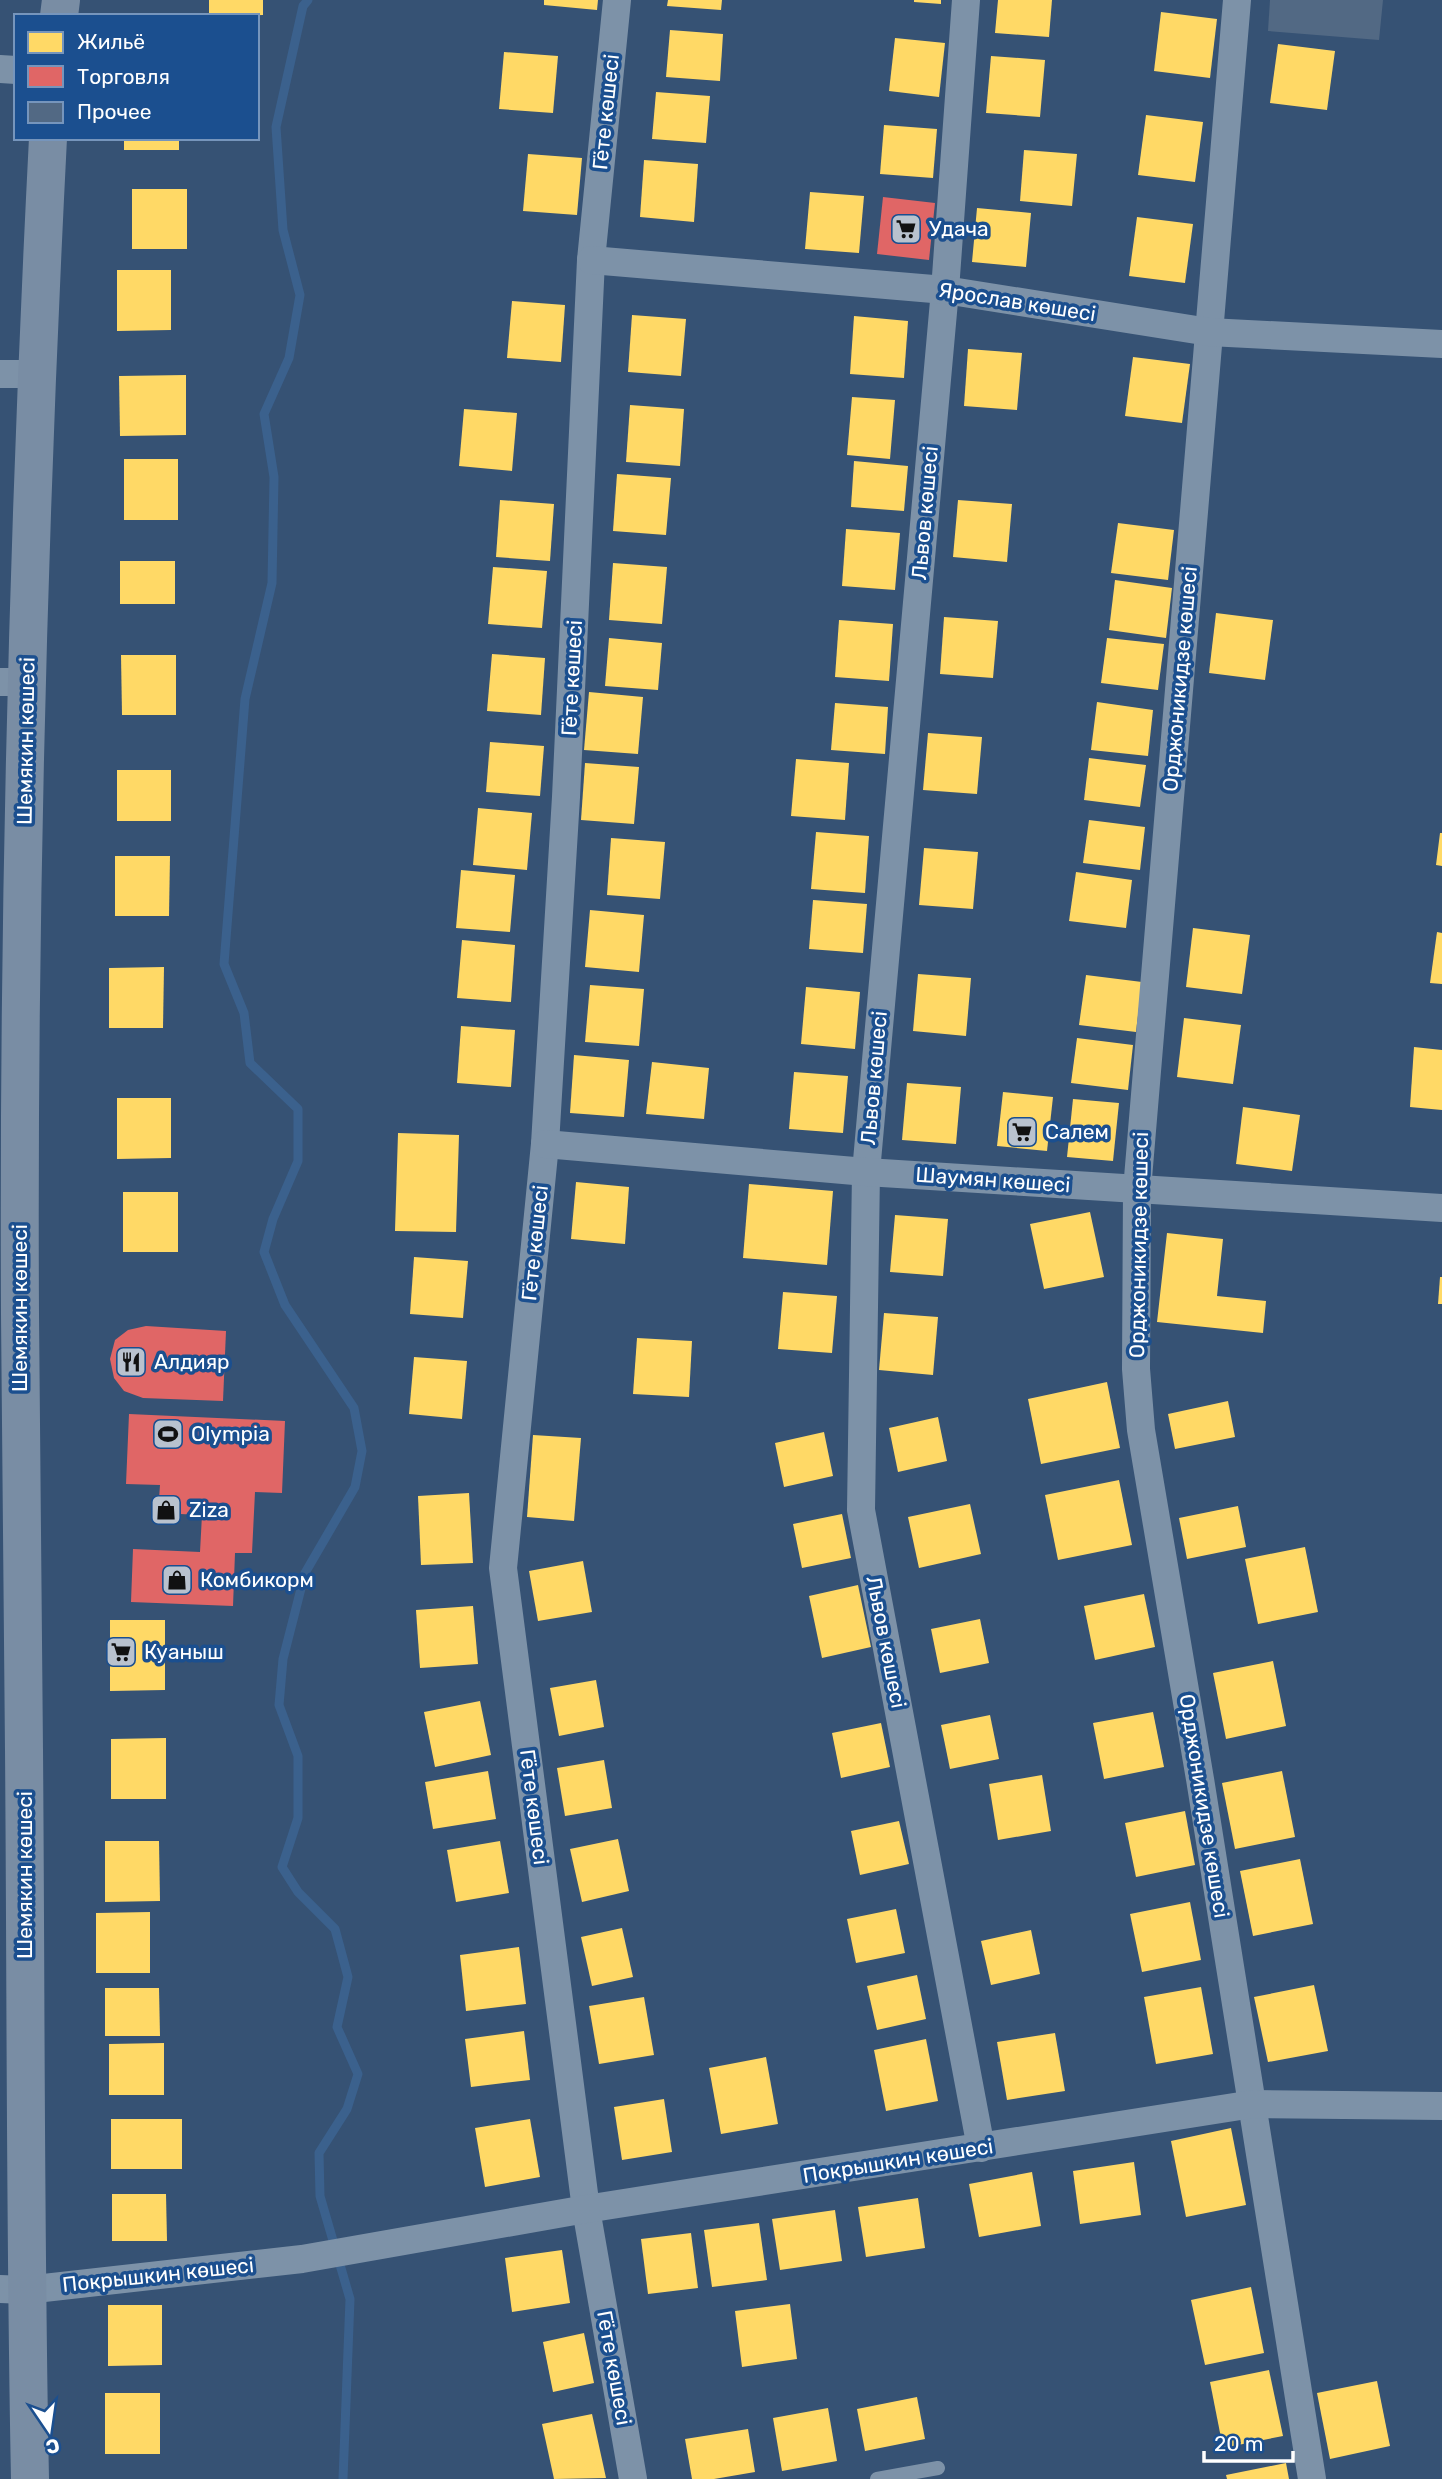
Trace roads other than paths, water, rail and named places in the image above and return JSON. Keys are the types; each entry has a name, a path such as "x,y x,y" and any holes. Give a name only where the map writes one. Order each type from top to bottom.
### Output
{"main road":[{"name":"Шемякин көшесі","path":"30,2479 13,2290 10,1312 13,682 18,374 48,140"}],"street":[{"name":"Гёте көшесі","path":"617,0 591,260 566,797 545,1144 503,1568 586,2209 633,2479"},
{"name":"Львов көшесі","path":"966,0 945,290 866,1172 861,1510 981,2148"},
{"name":"Орджоникидзе көшесі","path":"1237,0 1137,1190 1136,1370 1141,1430 1253,2104 1312,2479"},
{"name":"Ярослав көшесі","path":"591,260 945,290 1209,332 1442,344"},
{"name":"Шаумян көшесі","path":"545,1144 866,1172 1442,1208"},
{"name":"Покрышкин көшесі","path":"13,2290 317,2256 586,2209 1253,2104 1442,2106"}],"lane":[{"path":"877,2479 938,2468"}],"waterway":[{"path":"308,0 303,6 276,127 283,230 300,295 289,358 264,414 274,477 272,583 245,699 224,964 244,1013 250,1063 298,1109 298,1161 273,1219 264,1252 285,1305 354,1408 362,1451 355,1487 305,1573 283,1659 279,1705 298,1756 298,1818 282,1867 298,1892 335,1929 348,1977 337,2027 358,2074 347,2109 319,2153 320,2196 350,2299 343,2479"}],"place":[{"name":"Удача","path":"906,229"},
{"name":"Салем","path":"1022,1132"},
{"name":"Алдияр","path":"131,1362"},
{"name":"Olympia","path":"168,1434"},
{"name":"Ziza","path":"166,1510"},
{"name":"Комбикорм","path":"177,1580"},
{"name":"Куаныш","path":"121,1652"}]}
